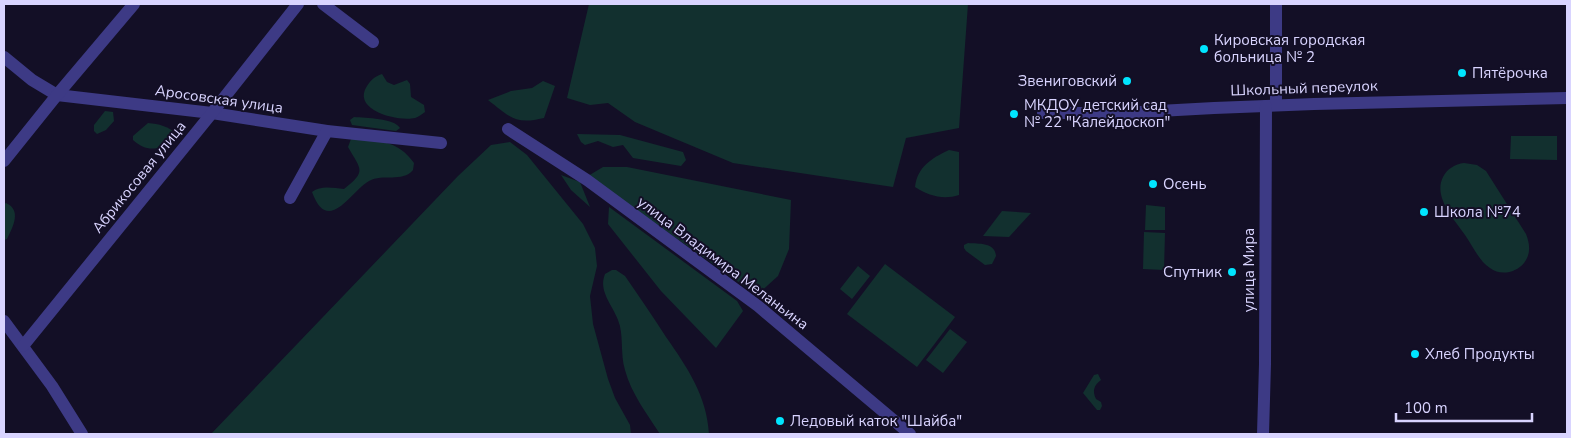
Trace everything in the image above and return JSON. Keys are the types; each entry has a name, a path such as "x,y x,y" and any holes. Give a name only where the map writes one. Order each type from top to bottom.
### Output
{"street":[{"path":"4,160 134,4"},
{"name":"Абрикосовая улица","path":"23,346 298,4"},
{"path":"323,4 373,42"},
{"name":"улица Мира","path":"1263,434 1271,106 1276,4"},
{"name":"Аросовская улица","path":"4,57 32,80 57,95 212,113 327,131 441,143"},
{"name":"Школьный переулок","path":"1043,113 1122,113 1271,106 1567,98"},
{"name":"улица Владимира Меланьина","path":"508,129 587,180 758,306 910,434"},
{"path":"290,198 327,131"},
{"path":"4,321 52,386 82,434"}],"green space":[{"path":"589,4 968,4 959,128 906,138 893,187 733,163 635,122 608,103 590,105 567,98"},
{"path":"382,74 387,82 394,85 407,80 410,84 411,97 424,105 425,112 415,118 407,119 388,116 371,108 365,102 364,94 370,82"},
{"path":"543,81 555,86 544,118 526,121 519,120 508,115 488,100 511,91 532,88"},
{"path":"105,111 113,112 114,121 106,130 97,134 94,131 94,125"},
{"path":"354,117 386,120 400,128 396,131 352,125 350,120"},
{"path":"148,123 167,127 176,134 175,139 159,148 143,147 133,140 133,136"},
{"path":"577,134 620,135 683,152 686,160 681,166 633,158 623,145 613,147 598,141 585,145"},
{"path":"1511,136 1557,136 1557,160 1510,159"},
{"path":"351,139 378,141 394,146 408,155 414,163 413,170 403,176 369,181 340,207 325,210 318,205 312,192 323,188 344,189 359,174 359,166 348,147"},
{"path":"510,142 527,155 583,224 595,248 597,266 590,296 593,324 608,379 615,398 630,425 631,434 211,434 458,176 491,145"},
{"path":"949,150 959,152 959,195 936,196 915,187 916,180 926,164"},
{"path":"1464,163 1477,165 1486,171 1526,234 1529,253 1524,263 1517,269 1503,273 1486,265 1446,207 1441,192 1443,177 1452,167"},
{"path":"603,167 627,167 791,200 789,249 778,276 757,295 588,176"},
{"path":"561,175 580,182 590,207 571,190"},
{"path":"6,203 14,210 15,219 7,239 4,240 4,204"},
{"path":"1146,205 1165,207 1165,230 1145,230"},
{"path":"609,207 737,301 743,311 716,348 661,291 608,224"},
{"path":"1002,211 1031,213 1009,237 983,236"},
{"path":"1144,232 1165,233 1164,270 1143,269"},
{"path":"968,243 986,245 993,248 996,256 992,264 985,265 966,251 964,245"},
{"path":"885,264 955,317 917,367 847,314"},
{"path":"858,266 870,276 852,299 840,289"},
{"path":"616,270 625,276 695,382 704,407 709,434 660,434 640,403 631,387 625,370 620,326 604,292 603,280 605,274"},
{"path":"950,329 967,342 943,373 926,360"},
{"path":"1098,374 1101,380 1095,386 1094,393 1096,399 1101,402 1100,410 1097,410 1083,393 1094,375"}],"place":[{"name":"Кировская городская больница № 2","path":"1204,49"},
{"name":"Пятёрочка","path":"1462,73"},
{"name":"Звениговский","path":"1127,81"},
{"name":"МКДОУ детский сад № 22 \"Калейдоскоп\"","path":"1014,114"},
{"name":"Осень","path":"1153,184"},
{"name":"Школа №74","path":"1424,212"},
{"name":"Спутник","path":"1232,272"},
{"name":"Хлеб Продукты","path":"1415,354"},
{"name":"Ледовый каток \"Шайба\"","path":"780,421"}]}
